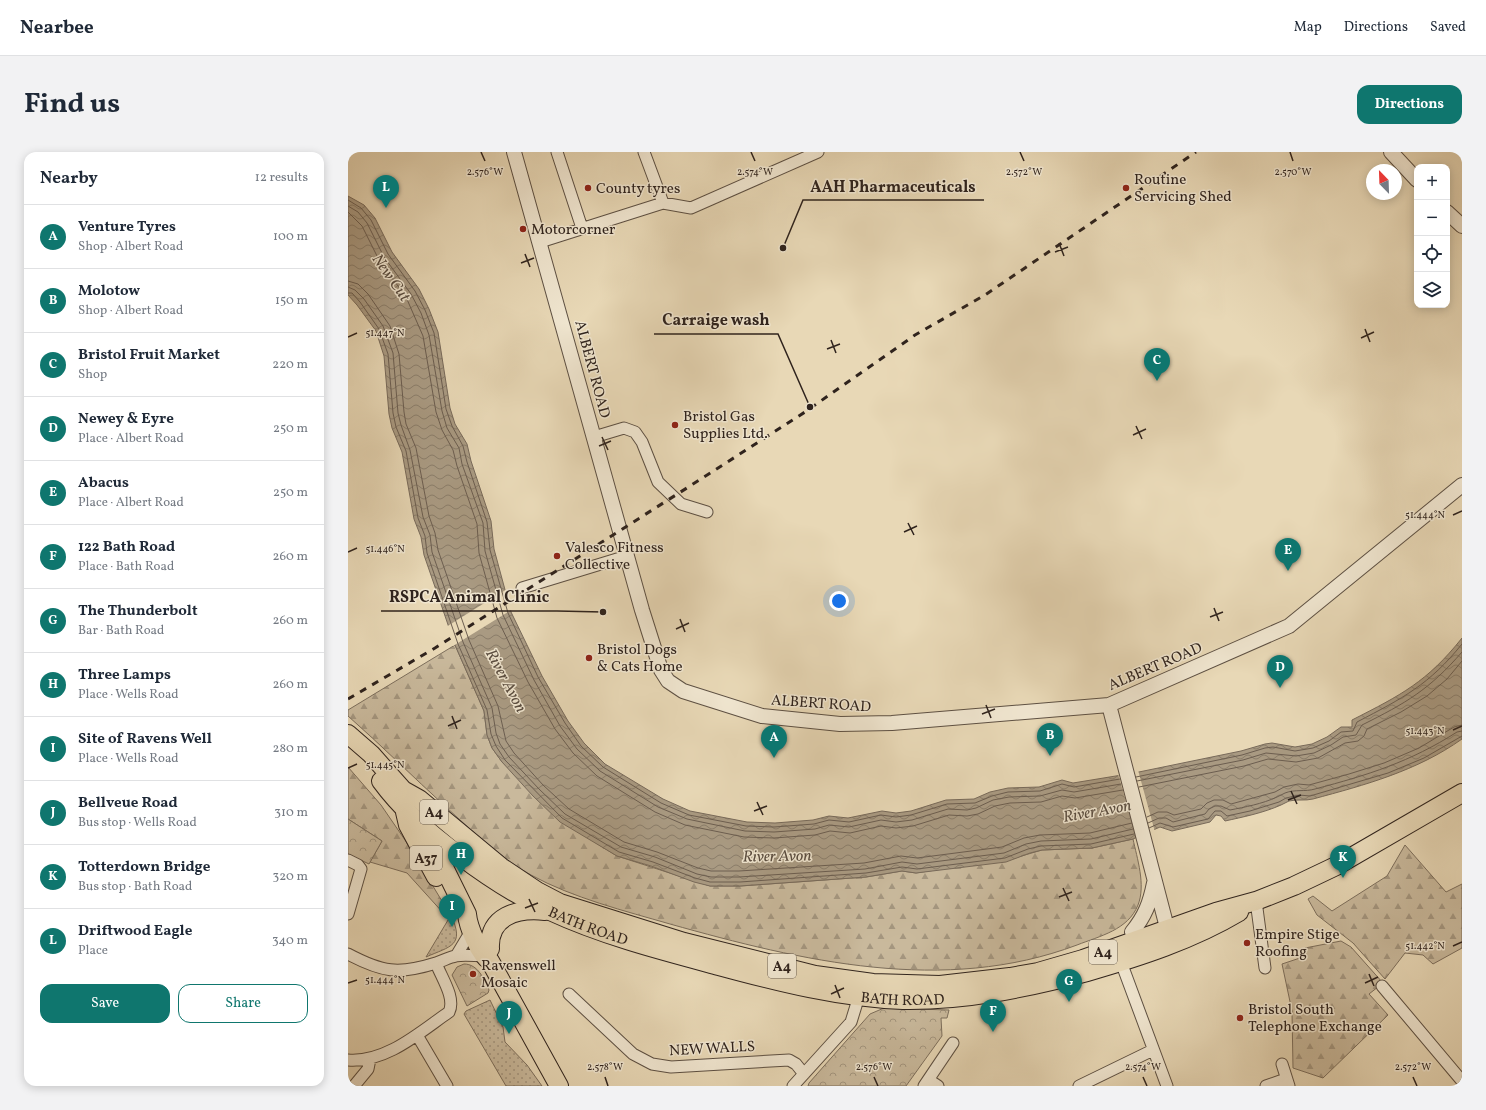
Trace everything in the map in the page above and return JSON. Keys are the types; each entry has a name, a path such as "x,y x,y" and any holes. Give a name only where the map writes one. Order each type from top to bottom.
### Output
{"highway":[{"name":"BATH ROAD","path":"348,735 371,754 403,790 424,828"},
{"name":"BATH ROAD","path":"348,735 383,784 424,828 502,886 549,911 587,926 673,954 765,978 859,996 903,1000 988,994 1030,987 1121,962 1170,937"},
{"name":"BATH ROAD","path":"403,790 419,799 501,867 537,891 560,903 684,942 815,975 873,983 940,984 1038,972 1216,925 1256,901 1294,886 1336,866 1462,793"},
{"name":"A37","path":"405,809 408,826 439,884 459,898"},
{"name":"A37","path":"424,828 459,898 469,923 475,920 488,955 559,1086"},
{"path":"488,955 491,934 499,920 521,910 549,911"},
{"name":"BATH ROAD","path":"1038,972 1120,940 1132,932"}],"street":[{"name":"ALBERT ROAD","path":"514,152 627,556 661,670 668,681 683,691 755,714 840,724 892,723 1109,705 1289,626 1462,485"},
{"path":"557,152 582,228"},
{"path":"644,152 663,203"},
{"path":"540,242 663,203 691,208 818,152"},
{"path":"1391,152 1414,177"},
{"path":"594,437 624,428 635,432 642,442 658,482 681,504 707,512"},
{"path":"522,588 627,556"},
{"path":"1109,705 1170,937"},
{"path":"348,860 361,869 348,914"},
{"path":"1132,932 1143,919 1151,901 1154,879"},
{"path":"1256,901 1265,968"},
{"path":"456,956 469,923"},
{"path":"348,954 370,966 383,970 413,969 456,956 488,955"},
{"path":"1121,962 1167,1086"},
{"path":"348,1060 370,1059 382,1055 417,1035 449,1012 452,1006 436,963"},
{"path":"1382,986 1462,1081"},
{"name":"NEW WALLS","path":"569,994 633,1054 652,1064 671,1067 789,1060 796,1064 804,1074"},
{"path":"793,1086 851,1022 859,996"},
{"path":"417,1035 447,1086"},
{"path":"938,1086 926,1083 953,1043"},
{"path":"1079,1086 1153,1050"},
{"path":"354,1086 368,1069 370,1059"},
{"path":"1266,1086 1287,1082 1282,1064"}],"green space":[{"path":"455,645 484,711 487,735 492,748 502,762 596,843 617,856 710,886 740,886 866,877 902,871 916,873 1018,857 1042,850 1092,848 1133,839 1141,880 1138,905 1127,921 1120,926 1104,935 1077,945 1027,960 976,968 925,970 873,967 822,960 771,950 720,938 617,909 564,891 531,875 497,852 348,716 348,710"},
{"path":"348,767 381,805 405,840 448,911 445,915 407,873 370,862 382,841 348,819"},
{"path":"348,819 382,841 369,864 348,854"},
{"path":"1405,845 1446,892 1462,884 1462,948 1433,964 1423,955 1405,953 1385,979 1353,943 1317,915 1308,899 1313,896 1332,911 1387,876"},
{"path":"451,915 457,933 456,939 449,947 426,957"},
{"path":"1341,941 1351,947 1383,983 1369,994 1388,1015 1323,1078 1293,1068 1292,1011 1282,964 1306,956 1305,948"},
{"path":"464,964 477,969 483,977 489,990 488,993 467,1006 452,975 457,967"},
{"path":"490,1000 503,1027 505,1042 527,1065 542,1086 506,1086 464,1014 466,1011"},
{"path":"884,1008 949,1010 947,1018 941,1018 942,1036 906,1086 808,1086 870,1014"}],"water":[{"path":"348,196 364,205 375,218 392,252 419,289 429,309 438,332 450,408 455,424 467,444 471,461 491,521 494,549 511,612 542,676 568,721 584,743 605,764 663,799 690,811 747,822 775,823 813,820 829,816 848,818 882,811 896,813 911,811 946,800 974,799 990,792 1008,788 1039,787 1062,780 1073,783 1134,773 1241,751 1265,744 1272,743 1295,747 1312,744 1327,737 1341,727 1352,727 1352,720 1399,695 1425,677 1462,638 1462,739 1427,760 1390,776 1313,799 1289,801 1260,813 1225,821 1221,816 1216,815 1210,822 1172,831 1160,827 1133,839 1092,848 1042,850 1006,862 916,873 902,871 866,877 740,886 710,886 617,856 560,822 533,796 502,762 492,748 487,735 484,711 455,645 424,555 421,537 414,519 402,452 392,428 389,414 384,356 376,331 348,295"}],"pier":[{"path":"507,589 513,609 453,646 446,627"},
{"path":"1138,770 1155,832 1137,840 1118,774"}],"railway":[{"path":"348,699 435,648 805,412 915,335 985,295 1196,152"}],"place":[{"name":"County tyres","path":"588,188"},
{"name":"Routine Servicing Shed","path":"1126,188"},
{"name":"Driftwood Eagle","path":"386,208"},
{"name":"Motorcorner","path":"523,229"},
{"name":"AAH Pharmaceuticals","path":"783,248"},
{"name":"Bristol Fruit Market","path":"1157,381"},
{"name":"Carraige wash","path":"810,407"},
{"name":"Bristol Gas Supplies Ltd.","path":"675,425"},
{"name":"Valesco Fitness Collective","path":"557,556"},
{"name":"Abacus","path":"1288,571"},
{"name":"RSPCA Animal Clinic","path":"603,612"},
{"name":"Bristol Dogs & Cats Home","path":"589,658"},
{"name":"Newey & Eyre","path":"1280,688"},
{"name":"Molotow","path":"1050,756"},
{"name":"Venture Tyres","path":"774,758"},
{"name":"Three Lamps","path":"461,875"},
{"name":"Totterdown Bridge","path":"1343,878"},
{"name":"Site of Ravens Well","path":"452,927"},
{"name":"Empire Stige Roofing","path":"1247,943"},
{"name":"Ravenswell Mosaic","path":"473,974"},
{"name":"The Thunderbolt","path":"1069,1002"},
{"name":"Bristol South Telephone Exchange","path":"1240,1018"},
{"name":"122 Bath Road","path":"993,1032"},
{"name":"Bellveue Road","path":"509,1034"}],"water label":[{"name":"New Cut","path":"392,277"},
{"name":"River Avon","path":"507,680"},
{"name":"River Avon","path":"1097,810"},
{"name":"River Avon","path":"777,855"}]}
